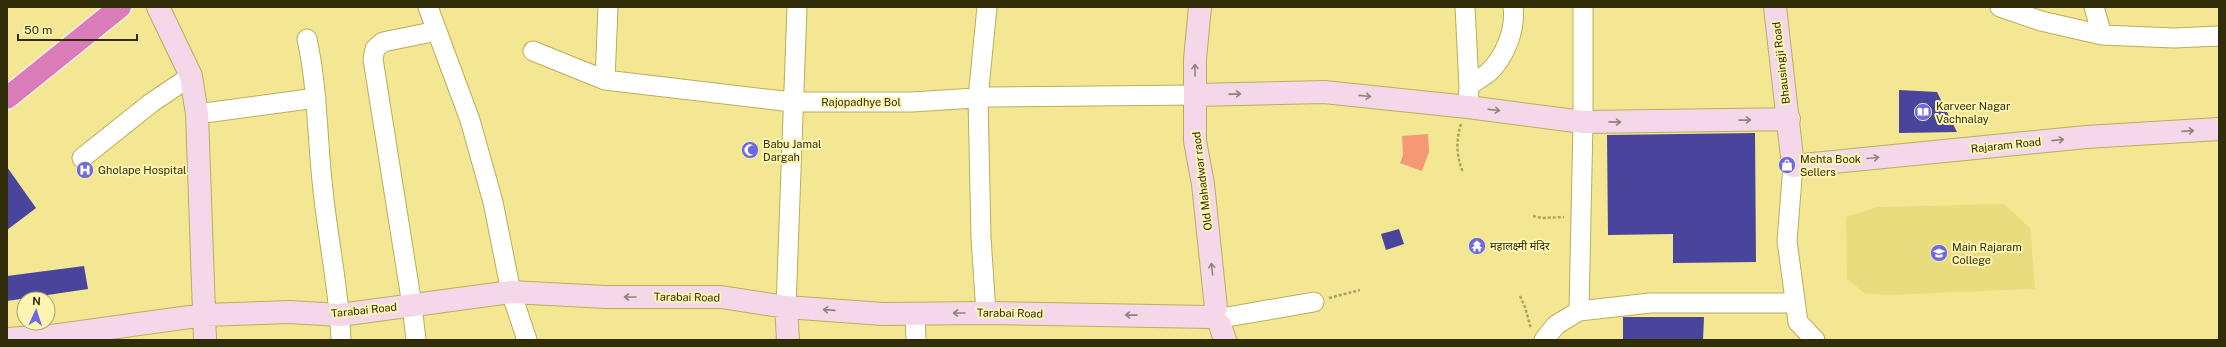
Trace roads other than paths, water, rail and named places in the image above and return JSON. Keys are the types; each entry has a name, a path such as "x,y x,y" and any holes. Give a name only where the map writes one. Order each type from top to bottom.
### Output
{"highway":[{"path":"7,98 120,7"}],"street":[{"path":"158,7 191,76 197,114 204,340"},
{"path":"428,7 470,120 493,202 511,292 527,340"},
{"path":"605,80 608,7"},
{"path":"788,340 786,307 792,102 797,7"},
{"path":"986,312 981,237 978,98 987,7"},
{"name":"Old Mahadwar raod","path":"1200,7 1195,59 1196,141 1203,184 1219,321"},
{"path":"1465,7 1468,96"},
{"path":"1468,96 1498,61 1513,26 1513,7"},
{"path":"1579,311 1583,122 1583,7"},
{"name":"Bhausingji Road","path":"1775,7 1789,119 1792,166"},
{"path":"2000,7 2041,21 2102,35 2174,38 2219,36"},
{"path":"2094,7 2102,35"},
{"path":"416,340 412,305 373,59 375,50 383,42 437,31"},
{"path":"306,39 314,73 322,189 340,315 341,340"},
{"name":"Rajopadhye Bol","path":"533,52 605,80 792,102 912,102 991,96 1196,95"},
{"path":"82,158 151,103 191,76"},
{"path":"1196,95 1324,92 1468,96 1583,122 1789,119"},
{"path":"197,114 316,98"},
{"name":"Rajaram Road","path":"1792,166 2086,137 2219,129"},
{"path":"1792,166 1786,241 1798,322 1815,340"},
{"name":"Tarabai Road","path":"7,339 52,338 204,315 289,312 340,315 511,292 606,297 721,297 786,307 883,314 986,312 1170,315 1219,321"},
{"path":"1219,321 1321,300"},
{"path":"1544,340 1556,325 1579,311 1650,303 1796,303"},
{"path":"915,313 916,340"}],"place":[{"name":"Karveer Nagar Vachnalay","path":"1923,112"},
{"name":"Babu Jamal Dargah","path":"750,150"},
{"name":"Mehta Book Sellers","path":"1787,165"},
{"name":"Gholape Hospital","path":"85,170"},
{"name":"महालक्ष्मी मंदिर","path":"1477,246"},
{"name":"Main Rajaram College","path":"1939,253"}]}
